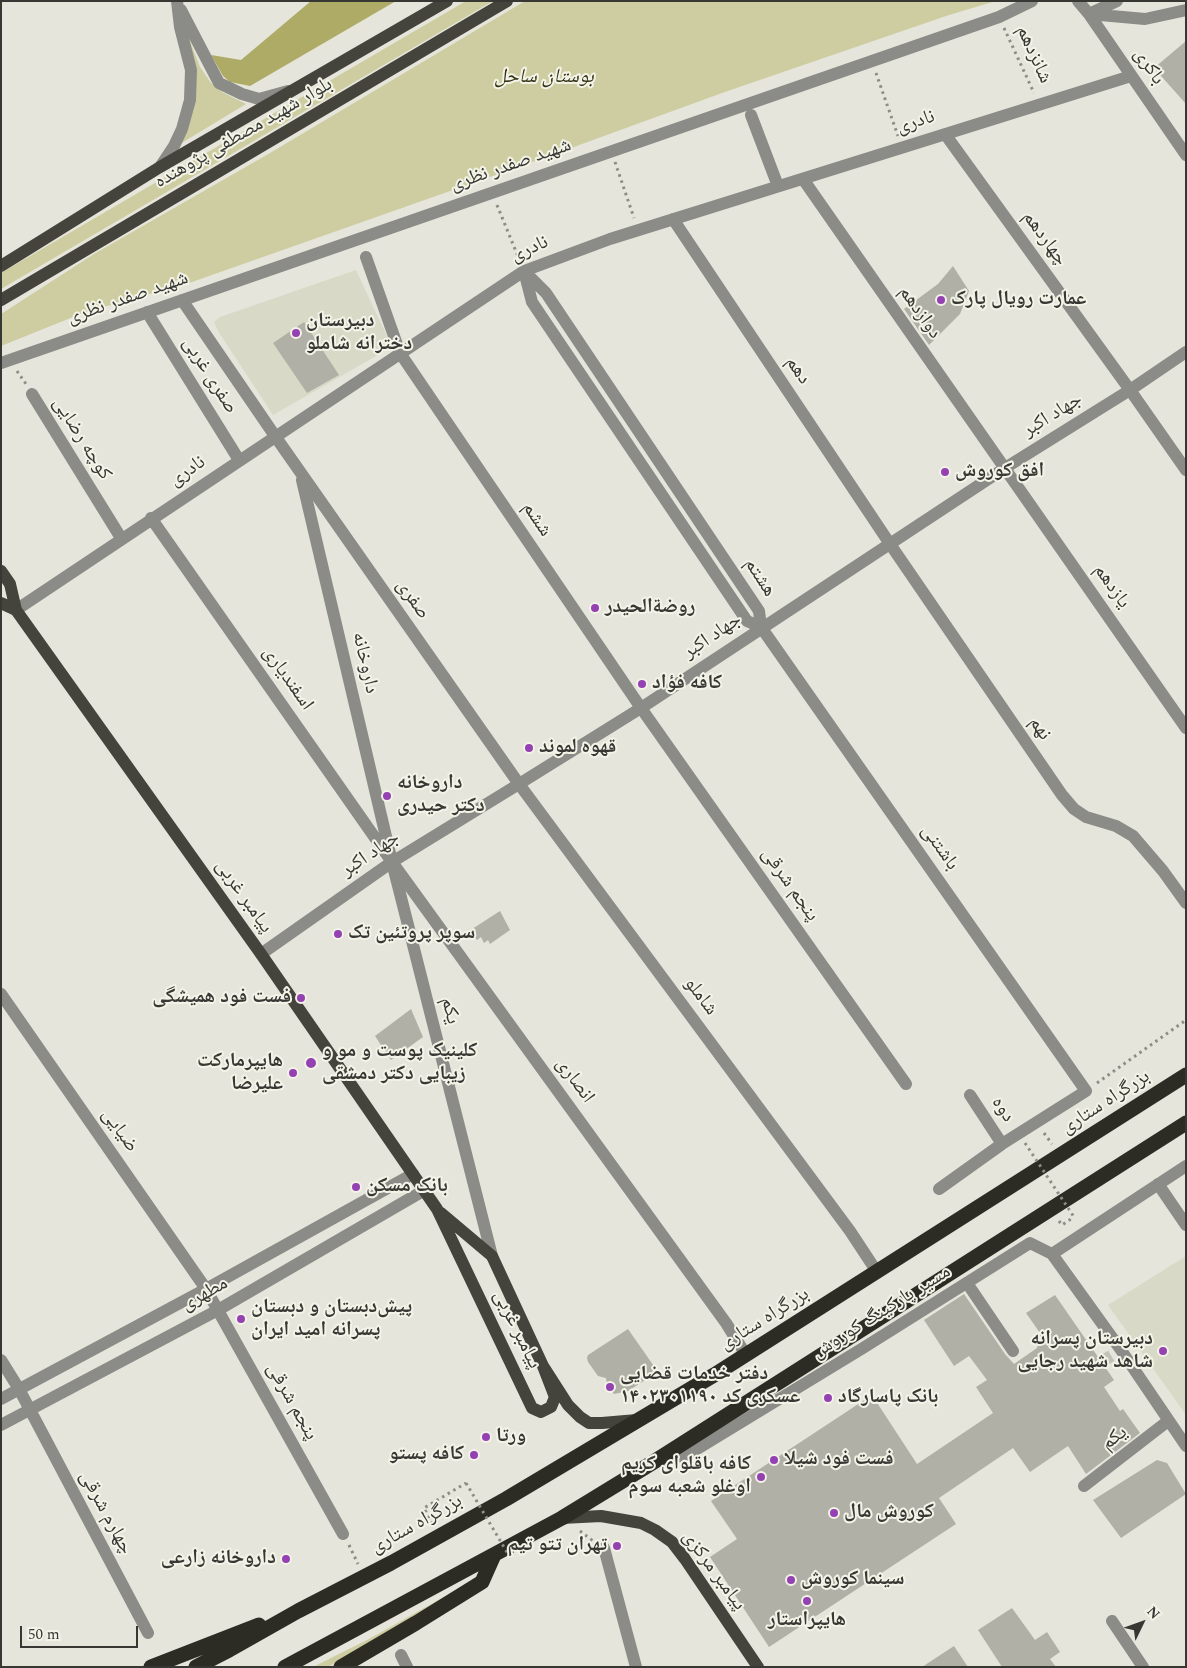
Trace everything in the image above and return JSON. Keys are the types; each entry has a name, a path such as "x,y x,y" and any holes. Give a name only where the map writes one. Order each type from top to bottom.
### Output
{"highway":[{"name":"بزرگراه ستاری","path":"196,1667 506,1499 746,1355 1186,1075"},
{"path":"285,1667 562,1518 652,1463 1186,1123"},
{"path":"341,1667 482,1582 494,1555"},
{"path":"151,1667 196,1648 298,1611"}],"main road":[{"name":"بلوار شهید مصطفی پژوهنده","path":"1,266 160,167 448,1"},
{"name":"بلوار شهید مصطفی پژوهنده","path":"1,300 506,1"},
{"name":"پیامبر غربی","path":"1,571 10,584 16,610 261,954 436,1209 532,1408 541,1412 551,1407 555,1397 492,1256 436,1209"},
{"name":"پیامبر غربی","path":"1,603 16,610"},
{"name":"پیامبر غربی","path":"542,1366 568,1405 580,1417 590,1423 637,1420"},
{"name":"پیامبر مرکزی","path":"562,1518 602,1516 642,1523 672,1542 758,1667"}],"street":[{"name":"شهید صفدر نظری","path":"6,361 999,17 1032,1"},
{"name":"باکری","path":"1078,1 1186,154"},
{"path":"1089,14 1117,1"},
{"path":"178,4 220,83 242,94 259,98 296,88"},
{"path":"160,167 174,146 182,129 190,100 191,70 180,27 178,4"},
{"path":"1089,14 1145,19 1186,10"},
{"name":"نادری","path":"16,610 524,270 638,230 1131,76"},
{"path":"751,115 778,186"},
{"name":"چهاردهم","path":"945,134 1186,470"},
{"name":"دوازدهم","path":"803,179 1005,468"},
{"name":"دهم","path":"673,219 890,544"},
{"name":"ششم","path":"366,257 400,353 640,708"},
{"name":"هشتم","path":"524,270 546,293 759,611 761,627"},
{"name":"صفری غربی","path":"182,300 275,436"},
{"name":"صفری غربی","path":"146,312 239,460"},
{"name":"جهاد اکبر","path":"261,954 392,862 640,708 761,627 1186,352"},
{"name":"کوچه رضایی","path":"32,394 121,538"},
{"name":"صفری","path":"275,436 519,784"},
{"name":"یازدهم","path":"1005,468 1186,728"},
{"name":"داروخانه","path":"301,473 392,862"},
{"name":"اسفندیاری","path":"151,518 392,862"},
{"name":"نهم","path":"890,544 1062,796 1074,809 1086,817 1116,826 1133,836 1164,870 1186,903"},
{"name":"باشتنی","path":"761,627 1086,1091"},
{"name":"پنجم شرقی","path":"640,708 906,1084"},
{"name":"شاملو","path":"519,784 850,1231 877,1272"},
{"name":"یکم","path":"392,862 492,1256"},
{"name":"انصاری","path":"392,862 726,1323 746,1355"},
{"name":"ضیایی","path":"1,994 206,1289"},
{"path":"939,1189 1002,1144 1086,1091"},
{"name":"دوه","path":"970,1095 1002,1144"},
{"path":"1186,1166 1052,1254 1121,1350 1186,1446"},
{"name":"مطهری","path":"1,1399 206,1289 412,1174"},
{"path":"1158,1184 1186,1225"},
{"name":"مطهری","path":"1,1425 218,1310 423,1191"},
{"name":"مسیر پارکینگ کوروش","path":"652,1463 689,1454 1030,1243 1052,1254"},
{"path":"967,1283 1013,1351"},
{"name":"پنجم شرقی","path":"206,1289 342,1534"},
{"name":"چهارم شرقی","path":"1,1360 19,1389 148,1633"},
{"name":"یکم","path":"1084,1486 1168,1420"},
{"path":"604,1548 636,1667"},
{"path":"1112,1621 1143,1667"},
{"path":"401,1655 407,1667"}],"path":[{"name":"شانزدهم","path":"999,17 1039,104"},
{"path":"872,61 902,148"},
{"path":"611,151 638,230"},
{"path":"492,193 524,270"},
{"name":"کوچه رضایی","path":"6,361 32,394"},
{"path":"1086,1091 1186,1020"},
{"path":"1025,1143 1074,1217 1062,1225"},
{"path":"424,1508 466,1484 511,1559"},
{"path":"562,1518 604,1548"},
{"path":"342,1534 365,1577"}],"shaded area":[{"path":"311,1 396,1 250,86 230,82 223,76 211,55 241,60"},
{"path":"356,270 392,347 273,415 214,322 220,317"},
{"name":"دبیرستان پسرانه شاهد شهید رجایی","path":"1186,1256 1186,1415 1108,1305"}],"green space":[{"path":"466,1 493,1 1,289 1,273"},
{"name":"بوستان ساحل","path":"525,1 996,1 949,15 722,93 192,282 83,313 1,346 1,314 94,254 270,153"},
{"path":"185,28 200,67 211,83 222,92 246,104 180,144 188,122"},
{"path":"476,1579 328,1667 313,1667 367,1640"}],"building":[{"path":"1186,41 1186,104 1154,68"},
{"name":"عمارت رویال پارک","path":"953,266 969,291 960,314 929,345 904,309 938,284"},
{"path":"304,322 339,375 307,393 273,343"},
{"path":"500,911 510,930 490,944 488,940 484,943 481,937 477,940 469,931"},
{"path":"411,1009 423,1037 391,1060 375,1036"},
{"path":"964,1294 1005,1354 1014,1364 1037,1348 1040,1333 1026,1313 1055,1295 1114,1380 1104,1387 1120,1411 1123,1409 1140,1433 1086,1474 1068,1446 1030,1472 1013,1448 939,1498 956,1524 769,1647 710,1557 737,1539 711,1501 872,1395 917,1464 993,1413 976,1387 987,1380 969,1356 954,1366 924,1320"},
{"path":"628,1329 658,1372 628,1391 614,1394 607,1384 606,1378 598,1376 587,1358 588,1355"},
{"path":"1157,1460 1167,1463 1186,1494 1121,1538 1093,1500"},
{"path":"1012,1608 1035,1640 1047,1632 1060,1652 1050,1659 1056,1667 1002,1667 978,1630"},
{"path":"954,1646 968,1667 922,1667"}],"tunnel":[{"path":"1101,1362 1121,1350"}],"place":[{"name":"عمارت رویال پارک","path":"941,300"},
{"name":"دبیرستان دخترانه شاملو","path":"296,333"},
{"name":"افق کوروش","path":"945,472"},
{"name":"روضةالحیدر","path":"595,608"},
{"name":"کافه فؤاد","path":"642,684"},
{"name":"قهوه لموند","path":"529,748"},
{"name":"داروخانه دکتر حیدری","path":"387,796"},
{"name":"سوپر پروتئین تک","path":"338,934"},
{"name":"فست فود همیشگی","path":"301,998"},
{"name":"کلینیک پوست و مو و زیبایی دکتر دمشقی","path":"311,1063"},
{"name":"هایپرمارکت علیرضا","path":"293,1073"},
{"name":"بانک مسکن","path":"356,1187"},
{"name":"پیش‌دبستان و دبستان پسرانه امید ایران","path":"241,1319"},
{"name":"دبیرستان پسرانه شاهد شهید رجایی","path":"1163,1351"},
{"name":"دفتر خدمات قضایی عسکری کد ۱۴۰۲۳۰۱۱۹۰","path":"610,1387"},
{"name":"بانک پاسارگاد","path":"828,1398"},
{"name":"ورتا","path":"486,1437"},
{"name":"کافه پستو","path":"474,1455"},
{"name":"فست فود شیلا","path":"774,1460"},
{"name":"کافه باقلوای کریم اوغلو شعبه سوم","path":"761,1477"},
{"name":"کوروش مال","path":"834,1513"},
{"name":"تهران تتو تیم","path":"617,1546"},
{"name":"داروخانه زارعی","path":"286,1559"},
{"name":"سینما کوروش","path":"791,1580"},
{"name":"هایپراستار","path":"807,1601"}]}
